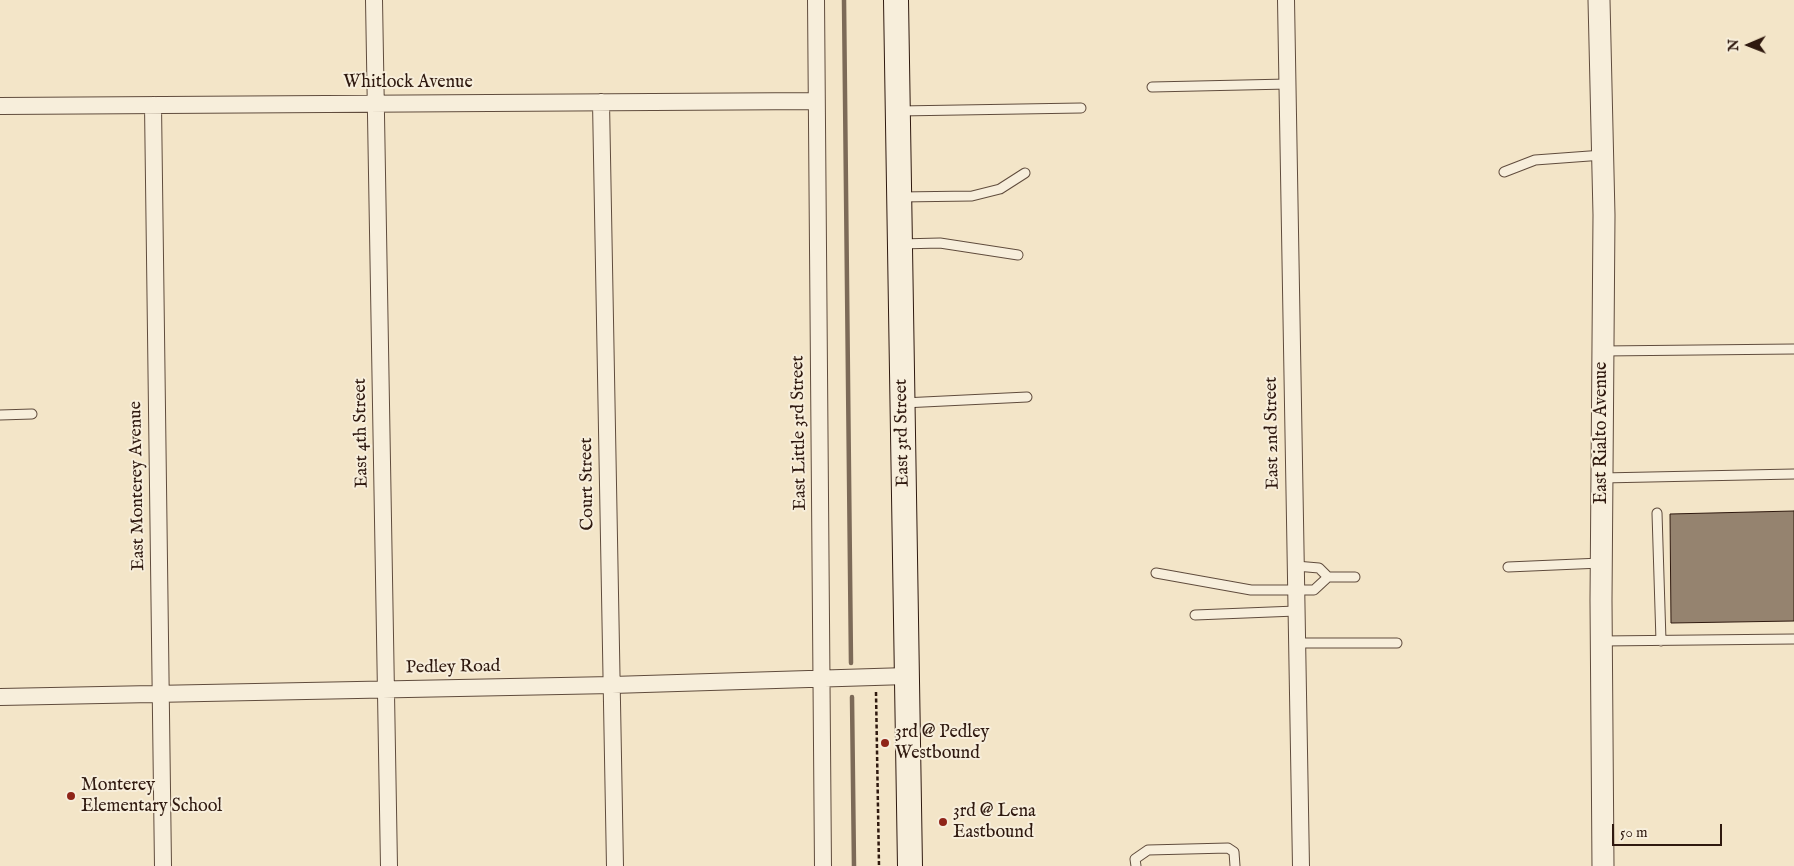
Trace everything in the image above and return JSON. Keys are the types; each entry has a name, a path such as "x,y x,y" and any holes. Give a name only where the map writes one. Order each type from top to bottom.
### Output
{"main road":[{"name":"East 3rd Street","path":"896,0 910,866"}],"street":[{"name":"East 4th Street","path":"374,0 389,866"},
{"name":"East Little 3rd Street","path":"816,0 824,679 823,866"},
{"name":"East 2nd Street","path":"1286,0 1301,866"},
{"name":"East Rialto Avenue","path":"1599,0 1603,155 1601,642 1603,866"},
{"name":"Whitlock Avenue","path":"0,106 816,101"},
{"name":"Court Street","path":"601,102 615,866"},
{"name":"East Monterey Avenue","path":"153,105 163,866"},
{"name":"Pedley Road","path":"0,698 612,685 907,676"}],"lane":[{"path":"1152,87 1288,84"},
{"path":"897,111 1081,108"},
{"path":"1504,172 1535,160 1603,155"},
{"path":"900,197 972,196 1000,189 1025,173"},
{"path":"900,244 940,243 1018,255"},
{"path":"1603,351 1794,349"},
{"path":"903,403 1028,397"},
{"path":"0,415 32,414"},
{"path":"1602,478 1794,474"},
{"path":"1657,512 1661,641"},
{"path":"1508,567 1602,563"},
{"path":"1296,566 1319,568 1328,577 1355,578"},
{"path":"1156,574 1250,590 1296,591 1314,590 1328,577"},
{"path":"1195,615 1296,611"},
{"path":"1601,642 1794,639"},
{"path":"1297,643 1397,643"},
{"path":"1136,866 1135,860 1148,850 1228,848 1234,852 1235,866"}],"path":[{"path":"876,678 879,866"}],"building":[{"path":"1794,511 1794,621 1671,623 1670,514"}],"waterway":[{"path":"844,0 851,663"},
{"path":"852,697 854,866"}],"place":[{"name":"3rd @ Pedley Westbound","path":"885,743"},
{"name":"Monterey Elementary School","path":"71,796"},
{"name":"3rd @ Lena Eastbound","path":"943,822"}]}
